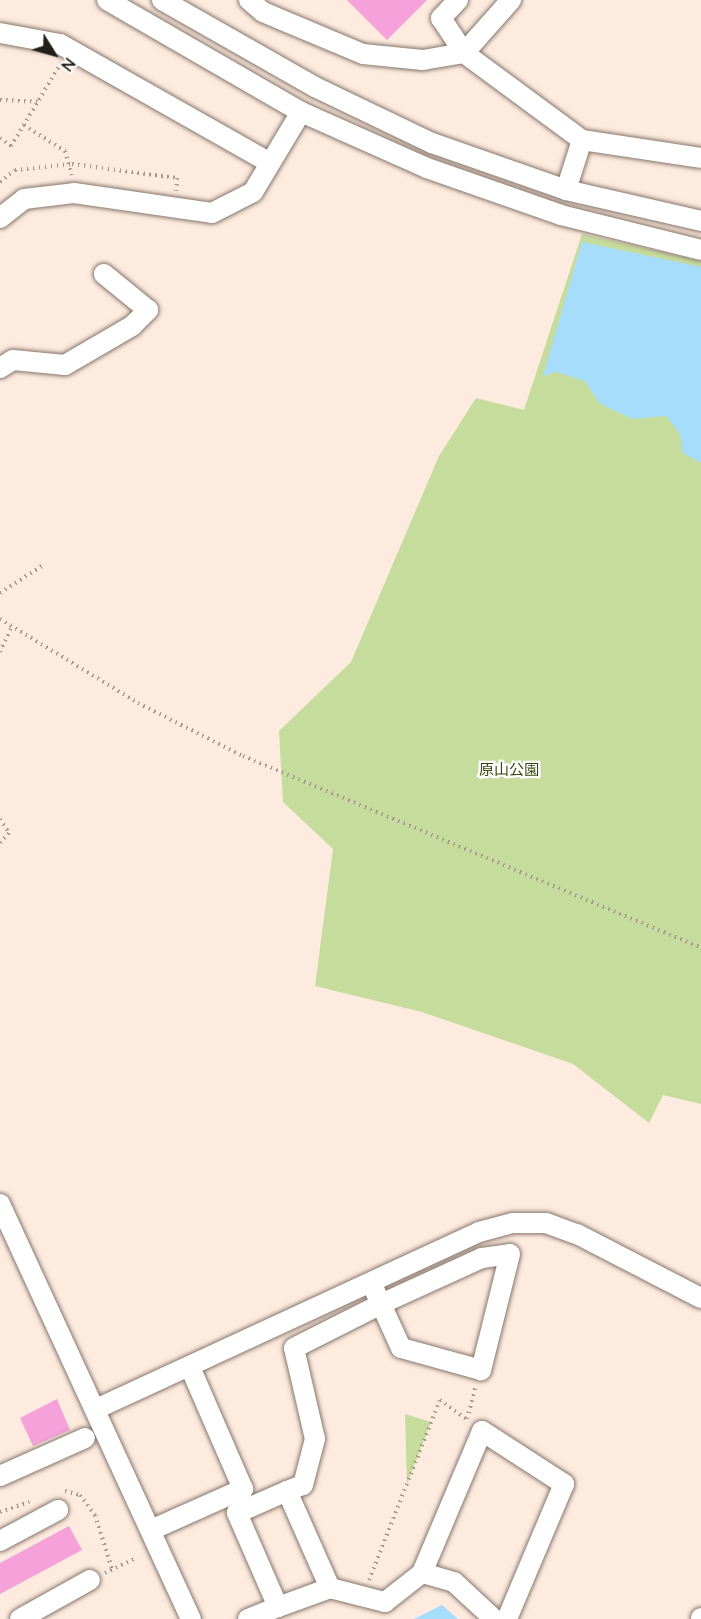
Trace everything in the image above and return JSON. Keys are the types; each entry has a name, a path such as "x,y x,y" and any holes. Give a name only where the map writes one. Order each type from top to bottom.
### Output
{"street":[{"path":"107,0 301,112 427,168 561,215 701,250"},
{"path":"162,0 315,87 432,143 566,190 701,220"},
{"path":"249,0 263,12 363,54 423,60 464,53 511,0"},
{"path":"458,0 441,18 464,53 582,140 701,158"},
{"path":"0,33 69,50 270,164"},
{"path":"0,218 24,199 74,193 212,213 253,192 301,112"},
{"path":"566,190 582,140"},
{"path":"0,368 13,360 65,365 132,326 148,310 104,274"},
{"path":"0,1204 6,1232 96,1409 191,1619"},
{"path":"96,1409 372,1285 479,1232 513,1223 546,1223 701,1298"},
{"path":"278,1607 237,1513 303,1485 315,1439 294,1348 381,1304 482,1258 510,1254 481,1370 401,1348 381,1304 372,1285"},
{"path":"151,1530 243,1489 190,1367"},
{"path":"248,1619 330,1588 385,1602 423,1573 474,1425 564,1484 507,1619"},
{"path":"0,1476 85,1438"},
{"path":"287,1491 330,1588"},
{"path":"0,1541 58,1510"},
{"path":"423,1573 454,1582 494,1619"},
{"path":"20,1619 90,1581"}],"path":[{"path":"0,138 11,146 69,50"},
{"path":"0,100 38,102"},
{"path":"24,125 65,151 72,164 74,193"},
{"path":"0,182 15,170 72,164 177,178"},
{"path":"0,593 45,564"},
{"path":"0,619 138,703 243,756 701,948"},
{"path":"0,652 12,626"},
{"path":"0,819 9,833 0,843"},
{"path":"363,1596 440,1400 474,1425 481,1370"},
{"path":"90,1581 134,1559"}],"green space":[{"name":"原山公園","path":"582,234 701,261 701,1104 663,1095 649,1123 573,1064 422,1012 315,986 333,849 283,802 279,731 351,662 439,456 476,398 524,410"},
{"path":"405,1414 431,1422 407,1484"}],"water":[{"path":"582,242 701,267 701,463 683,453 680,434 666,416 632,419 599,403 585,381 556,372 543,376"},
{"path":"442,1605 458,1619 414,1619"}],"building":[{"path":"347,0 427,0 387,40"},
{"path":"57,1399 70,1430 33,1446 20,1418"},
{"path":"69,1526 82,1550 0,1594 0,1563"}]}
